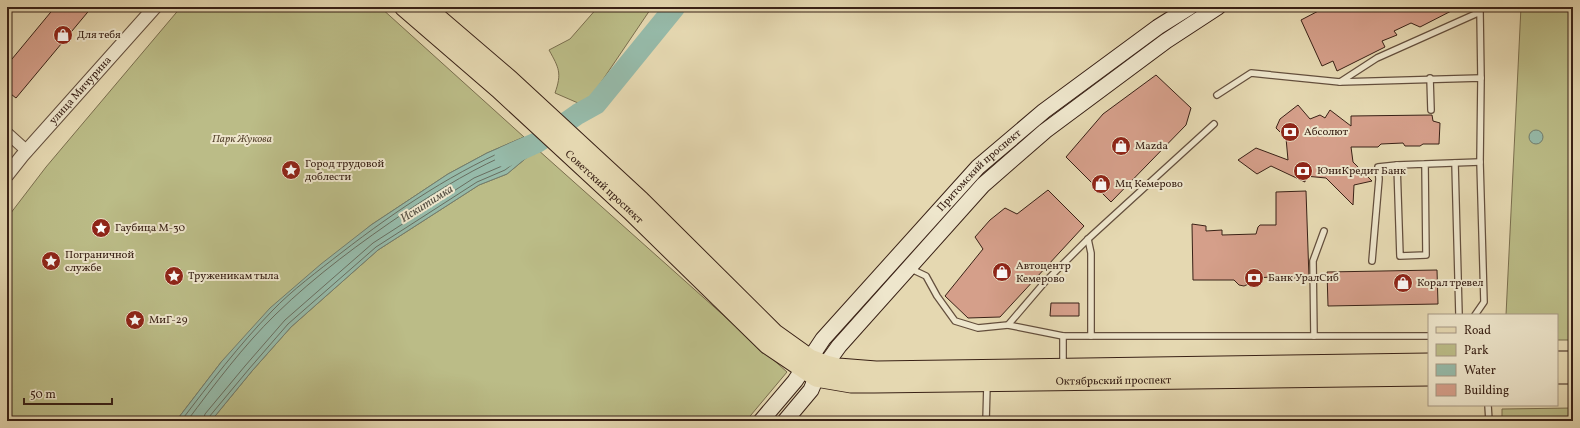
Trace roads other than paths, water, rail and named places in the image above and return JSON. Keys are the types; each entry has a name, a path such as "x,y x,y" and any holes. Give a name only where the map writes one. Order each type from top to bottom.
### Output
{"main road":[{"name":"Советский проспект","path":"404,7 504,84"},
{"name":"Советский проспект","path":"426,7 504,84 775,333 810,368 826,364"},
{"name":"Притомский проспект","path":"810,368 823,339 978,167 1044,111 1158,27 1190,7"},
{"name":"Притомский проспект","path":"826,364 839,346 966,202 993,175 1052,127 1166,42 1218,7"},
{"path":"1558,360 1573,360"},
{"name":"Октябрьский проспект","path":"826,364 838,367 876,370 1428,362"},
{"name":"Октябрьский проспект","path":"810,368 851,384 1428,377"},
{"path":"761,421 795,381 810,368"},
{"path":"785,421 810,390 810,368"},
{"path":"1558,375 1573,375"}],"street":[{"name":"улица Мичурина","path":"7,175 155,7"},
{"path":"7,133 27,151"}],"lane":[{"path":"1340,82 1377,58 1480,12 1480,162 1484,302 1476,314"},
{"path":"1217,95 1251,73 1340,82 1430,78 1481,78"},
{"path":"1430,78 1431,110"},
{"path":"1008,325 1044,283 1088,239 1214,124"},
{"path":"1372,261 1379,179 1378,167 1480,162"},
{"path":"1455,163 1459,314"},
{"path":"1397,165 1400,256 1426,254 1425,164"},
{"path":"1314,336 1313,261 1324,231"},
{"path":"1088,239 1091,253 1091,336"},
{"path":"908,268 926,276 937,296 955,321 978,328 1008,325 1063,336 1428,336"},
{"path":"1063,336 1063,367"},
{"path":"986,421 987,383"},
{"path":"1488,406 1489,421"}],"water":[{"path":"1533,130 1539,130 1543,134 1543,140 1539,144 1533,144 1529,140 1529,134"},
{"path":"524,137 537,149 507,174 479,185 378,250 291,327 211,421 176,421 222,361 270,308 321,264 371,225 448,174 487,153"}],"waterway":[{"name":"Искитимка","path":"505,157 538,142 578,114 596,104 675,7"}],"place":[{"name":"Для тебя","path":"63,35"},
{"name":"Абсолют","path":"1290,132"},
{"name":"Mazda","path":"1121,146"},
{"name":"Город трудовой доблести","path":"291,170"},
{"name":"ЮниКредит Банк","path":"1303,171"},
{"name":"Мц Кемерово","path":"1101,184"},
{"name":"Гаубица М-30","path":"101,228"},
{"name":"Пограничной службе","path":"51,261"},
{"name":"Автоцентр Кемерово","path":"1002,272"},
{"name":"Труженикам тыла","path":"174,276"},
{"name":"Банк УралСиб","path":"1254,278"},
{"name":"Корал тревел","path":"1403,283"},
{"name":"МиГ-29","path":"135,320"}],"park label":[{"name":"Парк Жукова","path":"242,139"}]}
